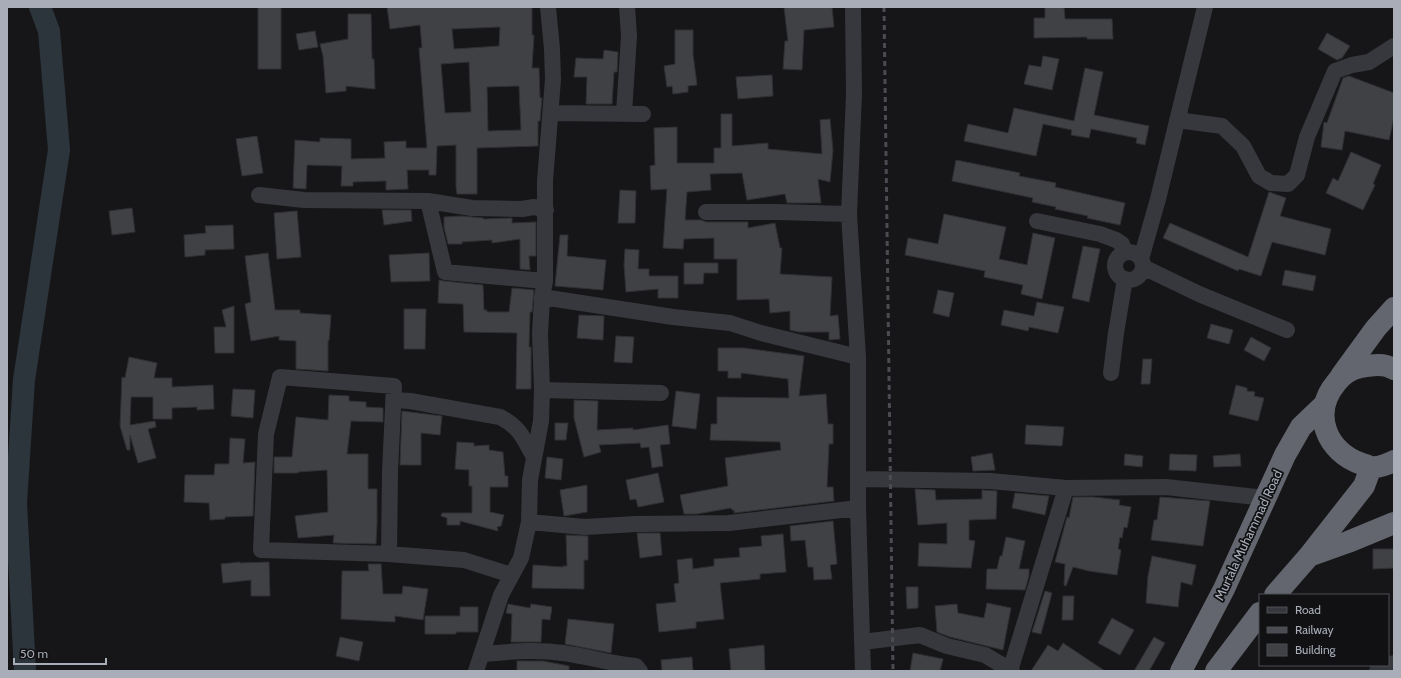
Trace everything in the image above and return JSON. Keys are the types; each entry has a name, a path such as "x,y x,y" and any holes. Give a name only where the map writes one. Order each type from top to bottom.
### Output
{"highway":[{"path":"1387,465 1351,460 1338,451 1328,437 1324,422 1324,405 1330,390 1376,328 1394,308"},
{"path":"1340,377 1355,368 1373,364 1391,367 1394,369"},
{"name":"Murtala Muhammad Road","path":"1181,671 1224,589 1285,455 1301,427 1324,405"},
{"path":"1276,594 1309,556 1364,486 1387,465"},
{"path":"1309,556 1394,523"},
{"path":"1216,671 1259,614"}],"street":[{"path":"476,671 501,595 521,558 529,522 530,480 541,421 542,390 540,334 546,210 545,181 553,79 548,7"},
{"path":"624,113 629,36 627,7"},
{"path":"853,7 854,94 850,214 858,357 858,508 862,671"},
{"path":"1205,7 1142,263 1141,273 1137,277 1125,279 1116,272 1116,260 1120,255 1125,252 1137,254 1142,263 1198,294 1287,330"},
{"path":"1177,120 1222,126 1243,146 1259,176 1271,183 1288,184 1297,175 1300,160 1308,137 1335,71 1352,65 1369,62 1394,46"},
{"path":"551,113 643,114"},
{"path":"259,194 322,200 428,201 472,208 522,209 534,207 546,210"},
{"path":"428,201 445,272 543,289 673,316 730,323 761,334 858,357"},
{"path":"706,212 850,214"},
{"path":"1037,221 1100,234 1122,244 1125,252"},
{"path":"1111,373 1125,279"},
{"path":"389,554 390,472 394,386 280,377 266,434 261,550 389,554 464,560 511,575"},
{"path":"542,390 661,393"},
{"path":"394,400 410,401 500,417 511,423 520,432 534,457"},
{"path":"858,479 990,481 1066,488 1166,487 1265,498"},
{"path":"862,642 920,635 947,646 985,655 1011,671 1066,488"},
{"path":"529,522 585,527 636,524 729,523 858,508"},
{"path":"482,654 523,650 558,652 636,666 640,671"},
{"path":"1377,671 1388,666"}],"building":[{"path":"258,7 281,7 281,69 258,69"},
{"path":"387,7 532,7 532,35 534,35 532,68 539,68 540,98 542,98 540,121 538,121 538,146 477,148 477,194 457,194 456,145 437,146 436,175 429,175 429,170 407,170 408,189 386,190 386,181 353,182 353,186 341,186 342,166 307,165 306,189 293,188 295,140 320,142 320,138 351,139 351,159 385,158 384,142 406,141 406,148 427,148 419,48 422,48 420,25 390,29","holes":["500,27 499,46 454,49 452,29","469,62 471,112 445,113 441,64","519,86 521,130 488,131 487,87"]},
{"path":"784,7 832,7 834,27 804,30 802,70 783,69 785,41 788,41"},
{"path":"1045,7 1064,7 1065,19 1112,19 1113,39 1087,39 1087,37 1034,38 1034,18 1045,18"},
{"path":"348,14 371,14 372,59 374,59 375,89 346,86 346,91 326,93 323,56 320,44 348,39"},
{"path":"675,30 693,30 693,54 697,85 688,86 688,92 673,94 672,86 667,87 664,66 675,64"},
{"path":"315,31 318,47 299,50 296,34"},
{"path":"1327,33 1350,46 1342,58 1337,60 1318,49"},
{"path":"604,50 618,52 617,72 614,72 612,104 586,104 587,77 574,77 576,58 603,59"},
{"path":"1043,56 1059,59 1052,90 1024,84 1029,65 1041,67"},
{"path":"1085,68 1103,72 1094,115 1149,126 1145,145 1136,143 1137,138 1091,129 1089,138 1071,135 1072,130 1043,124 1036,156 964,141 968,124 1008,133 1014,108 1074,121"},
{"path":"772,75 773,96 738,99 736,77"},
{"path":"1349,76 1394,93 1394,117 1389,140 1345,131 1342,150 1321,147 1324,122 1327,123 1343,78"},
{"path":"721,114 732,114 732,146 768,143 768,149 822,154 820,120 830,119 833,150 830,182 818,179 821,203 787,203 785,194 747,200 742,173 710,174 711,190 687,192 685,220 701,220 706,222 748,222 748,228 775,223 780,248 782,248 780,274 832,277 830,316 838,315 840,339 829,340 829,332 799,332 790,330 790,311 770,313 769,299 737,300 737,259 714,259 714,238 684,239 683,249 663,248 667,189 651,190 650,166 655,165 654,128 677,127 677,163 714,163 714,148 721,148"},
{"path":"257,136 263,173 242,176 236,139"},
{"path":"1351,152 1381,165 1373,184 1375,185 1363,210 1326,193 1333,178 1338,181"},
{"path":"956,160 1020,173 1019,176 1056,183 1055,187 1125,203 1120,225 1087,218 1088,216 1055,209 1056,207 1032,202 1033,198 952,181"},
{"path":"620,190 636,191 635,223 618,223"},
{"path":"1269,192 1286,198 1280,216 1331,229 1325,255 1272,242 1261,276 1239,269 1238,271 1163,238 1170,223 1248,257"},
{"path":"132,208 135,232 112,235 109,211"},
{"path":"382,210 411,210 412,221 384,225"},
{"path":"297,211 301,257 277,259 274,213"},
{"path":"944,214 1006,227 999,259 1027,265 1033,233 1055,238 1042,299 1021,294 1023,285 984,277 985,271 905,255 908,238 938,244"},
{"path":"462,216 484,219 512,218 512,223 536,222 536,256 529,256 530,270 520,269 520,239 492,243 492,240 462,242 462,244 448,244 444,227 444,217"},
{"path":"233,225 234,249 205,250 205,255 185,257 184,235 206,233 205,226"},
{"path":"560,235 568,235 567,256 606,260 603,290 555,286"},
{"path":"1083,246 1100,249 1089,302 1072,298"},
{"path":"625,249 639,250 638,269 649,269 649,276 678,276 678,298 658,298 658,289 626,292 624,265"},
{"path":"268,253 275,310 300,310 300,313 331,315 329,341 328,340 328,371 296,369 296,341 279,340 279,336 251,341 245,304 251,302 245,256"},
{"path":"429,253 430,281 391,282 389,255"},
{"path":"684,263 718,263 718,273 704,273 703,284 684,284"},
{"path":"1285,270 1316,276 1313,291 1282,285"},
{"path":"439,280 483,285 484,310 487,310 487,312 509,312 512,288 534,290 532,312 530,312 529,347 531,347 531,389 516,389 517,333 464,332 463,304 438,303"},
{"path":"938,290 954,293 949,317 933,313"},
{"path":"1037,302 1064,307 1058,333 1029,327 1028,331 1001,325 1004,310 1034,316"},
{"path":"234,306 234,353 215,353 214,327 226,327 222,310"},
{"path":"404,309 426,309 425,349 404,349"},
{"path":"579,315 604,316 603,340 577,338"},
{"path":"1211,324 1233,330 1229,344 1207,338"},
{"path":"616,336 634,337 632,363 614,362"},
{"path":"1251,337 1271,348 1264,361 1244,350"},
{"path":"718,348 744,348 804,356 799,396 826,394 828,424 833,424 833,444 829,444 827,487 833,487 834,501 734,513 734,510 731,508 697,514 684,514 680,495 728,486 725,458 781,450 780,442 710,440 711,424 717,424 717,397 789,398 788,379 741,373 741,378 728,378 728,371 718,371"},
{"path":"129,357 157,363 154,378 172,378 172,387 213,385 214,409 197,410 197,407 172,408 172,419 153,419 153,397 131,397 130,425 155,421 156,427 148,429 156,458 138,463 130,435 130,450 127,450 120,426 122,377 125,378"},
{"path":"1143,359 1152,359 1150,384 1141,384"},
{"path":"1236,385 1247,388 1247,391 1255,392 1254,396 1264,398 1258,421 1229,414"},
{"path":"233,389 255,390 253,418 231,416"},
{"path":"676,391 700,394 696,429 672,426"},
{"path":"329,395 349,396 349,401 366,402 366,407 383,408 383,422 351,421 347,454 368,454 368,489 377,489 376,544 333,543 334,535 298,538 295,516 328,512 327,470 298,473 274,473 274,457 292,457 296,417 328,420"},
{"path":"574,400 598,401 597,430 633,428 633,430 668,425 670,444 660,445 663,466 652,468 649,447 641,448 640,443 599,445 601,452 584,457 574,418"},
{"path":"402,411 442,416 440,435 421,433 421,465 400,465"},
{"path":"555,423 568,423 566,440 555,440"},
{"path":"1026,425 1064,427 1062,446 1025,444"},
{"path":"230,438 245,439 243,463 255,462 253,516 225,517 225,519 210,520 209,503 184,502 185,475 214,475 215,464 229,464"},
{"path":"457,442 474,443 474,446 489,445 489,450 503,452 505,476 508,476 508,487 490,487 490,512 504,515 501,526 497,527 498,531 460,521 460,525 447,525 447,518 441,516 442,513 472,513 472,486 469,486 469,470 455,469"},
{"path":"992,453 995,470 973,471 971,457"},
{"path":"1125,454 1143,456 1142,467 1124,465"},
{"path":"1170,454 1197,455 1196,471 1169,470"},
{"path":"1240,454 1241,466 1214,467 1213,456"},
{"path":"547,457 563,459 561,480 545,478"},
{"path":"658,473 664,502 638,507 636,499 630,500 626,480"},
{"path":"587,485 587,512 564,516 560,490"},
{"path":"915,489 935,490 936,500 982,499 982,490 997,491 996,519 969,520 969,540 975,541 971,568 918,566 919,543 947,544 947,523 918,525"},
{"path":"1015,493 1049,496 1045,515 1012,508"},
{"path":"1073,497 1093,497 1120,500 1119,505 1131,507 1127,528 1124,527 1122,538 1120,537 1118,549 1121,550 1117,575 1073,567 1066,586 1064,585 1065,564 1055,562 1067,517 1069,518"},
{"path":"1160,497 1210,501 1203,546 1151,540 1154,520 1157,520"},
{"path":"833,521 837,564 830,565 832,579 814,580 813,567 808,567 805,540 791,541 790,526"},
{"path":"637,533 660,533 662,555 640,558"},
{"path":"783,534 786,572 760,574 760,579 720,583 724,619 696,622 696,628 659,632 656,604 676,602 674,584 679,583 677,560 692,558 693,569 714,566 714,559 740,557 739,548 762,546 761,536"},
{"path":"566,535 588,536 588,560 584,560 584,589 532,588 533,565 567,566"},
{"path":"1006,537 1025,541 1019,569 1029,569 1029,576 1025,590 986,589 987,569 997,569 1000,556 1002,556"},
{"path":"1373,549 1394,549 1394,568 1373,569"},
{"path":"1152,556 1196,565 1192,585 1181,582 1178,607 1146,603 1148,576"},
{"path":"240,562 269,562 270,596 251,596 251,580 223,583 221,564"},
{"path":"368,564 381,564 383,594 402,594 403,586 428,589 423,620 395,616 395,622 341,619 342,571 369,571"},
{"path":"906,587 918,587 918,608 907,609"},
{"path":"1045,591 1052,593 1041,634 1032,632"},
{"path":"1063,596 1074,596 1073,620 1062,620"},
{"path":"987,603 1011,608 1003,650 950,637 937,632 935,606 957,604 958,613 984,618"},
{"path":"508,604 530,608 531,604 552,607 550,620 542,619 541,642 511,642 512,614 506,613"},
{"path":"460,607 478,607 478,632 425,634 425,616 460,616"},
{"path":"1112,618 1134,630 1120,655 1098,643"},
{"path":"568,619 614,624 611,653 565,644"},
{"path":"340,637 363,642 359,661 336,656"},
{"path":"1154,637 1165,643 1149,671 1134,671"},
{"path":"1063,643 1105,671 1031,671 1048,645 1058,651"},
{"path":"764,645 765,671 731,671 729,649"},
{"path":"913,653 943,659 940,671 910,671"},
{"path":"692,657 693,671 662,671 661,660"},
{"path":"517,661 543,661 569,666 569,671 517,671"}],"waterway":[{"path":"25,671 16,503 24,380 59,150 49,31 40,7"}],"railway":[{"path":"884,7 893,671"}]}
